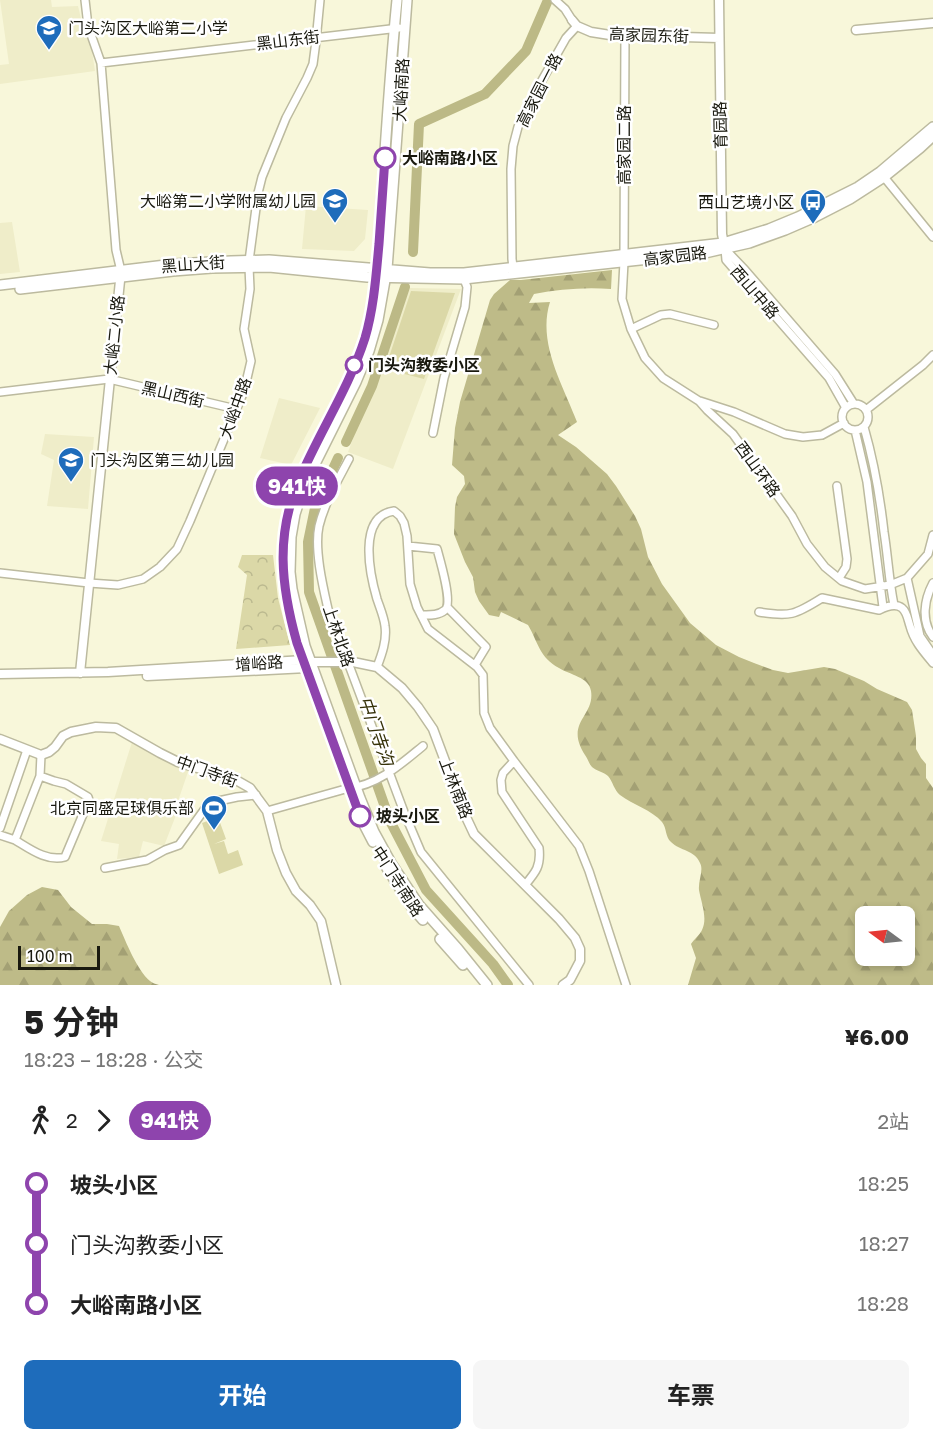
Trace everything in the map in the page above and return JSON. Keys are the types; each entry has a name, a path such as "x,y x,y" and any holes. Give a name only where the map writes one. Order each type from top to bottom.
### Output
{"main road":[{"name":"大峪南路","path":"382,273 397,0"},
{"name":"大峪南路","path":"307,663 292,589 290,556 295,514 304,486 356,382 369,351 378,320 398,132 407,0"},
{"name":"高家园路","path":"724,246 798,217 858,187 888,166 933,127"},
{"name":"高家园路","path":"382,273 464,273 513,267 684,256 785,230 815,217 850,199 884,177 933,136"},
{"name":"高家园路","path":"382,273 464,279 624,259"},
{"name":"黑山大街","path":"0,285 249,264 302,262 382,273"},
{"name":"黑山大街","path":"0,291 120,274"},
{"name":"中门寺南路","path":"307,663 353,788 383,850 426,914 487,985"},
{"name":"中门寺南路","path":"353,788 360,816 377,852 411,906 479,985"}],"street":[{"name":"大峪二小路","path":"80,673 120,274 116,250 101,63 88,26 85,0"},
{"name":"大峪中路","path":"0,573 118,585 143,579 160,567 177,549 244,391 251,361 244,329 250,289 249,264 258,193 262,177 286,118 313,64 320,0"},
{"path":"555,0 565,9 574,23"},
{"name":"育园路","path":"719,0 724,246"},
{"name":"高家园东街","path":"574,23 591,32 610,35 719,38"},
{"name":"高家园一路","path":"513,267 513,146 518,127 528,105 574,23"},
{"path":"856,30 933,23"},
{"name":"黑山东街","path":"101,63 404,27"},
{"name":"高家园二路","path":"624,259 625,36"},
{"path":"884,177 933,237"},
{"name":"西山中路","path":"724,246 835,374 850,406"},
{"name":"西山环路","path":"624,259 622,299 631,329 645,358 663,378 699,401 733,434 792,516 813,552 825,567 842,581 866,589 890,585 907,578 928,554 933,535"},
{"path":"433,434 444,378 465,307 467,287 464,279"},
{"path":"631,329 661,315 670,314 714,325"},
{"path":"866,410 933,356"},
{"path":"0,392 109,379"},
{"name":"黑山西街","path":"109,379 236,409"},
{"path":"699,401 794,436 822,435 844,423"},
{"path":"860,405 866,410 869,417 864,427 849,429 844,423 842,416 850,406 860,405"},
{"path":"864,427 876,477 894,605"},
{"path":"855,430 867,482 883,608"},
{"name":"上林北路","path":"349,459 328,500 319,528 322,585 343,662 422,852 529,985"},
{"path":"837,486 847,559 846,567 838,578"},
{"path":"307,663 343,662 377,667 385,639 385,625 372,577 369,537 381,515 394,511 404,523 410,584 417,607 428,629 475,665 483,675 484,713 490,728 579,846 626,985"},
{"path":"408,546 437,549 448,597 447,608"},
{"path":"907,578 920,636 933,655"},
{"path":"933,583 925,602 925,616 928,629 933,637"},
{"path":"759,612 788,615 822,598 879,610 894,605 902,607 918,644 933,663"},
{"path":"421,615 436,614 447,608"},
{"path":"447,608 486,647 475,665"},
{"name":"增峪路","path":"0,674 80,673 307,663"},
{"name":"增峪路","path":"0,679 79,679 307,663"},
{"name":"上林南路","path":"377,667 402,688 433,729 474,834 570,931 580,948 580,961 577,969 570,980 563,985"},
{"name":"中门寺街","path":"41,755 49,752 63,736 72,732 96,727 116,728 178,762 236,780 250,788 267,811 286,873 296,891 321,921 336,985"},
{"path":"0,739 41,755 40,776 15,840"},
{"path":"267,811 367,783 390,773 423,746"},
{"path":"0,828 27,750"},
{"path":"514,761 503,773 502,792 539,848 540,858 537,870 525,885"},
{"path":"0,835 15,840 47,857 66,857 89,800 88,796 66,784 40,776"},
{"path":"105,867 147,860 179,845 210,803 256,795"}],"shaded area":[{"name":"门头沟区大峪第二小学","path":"0,0 51,0 52,7 78,6 83,27 90,38 95,71 0,84 0,65 9,64"},
{"name":"大峪第二小学附属幼儿园","path":"306,206 368,210 365,239 354,251 302,249"},
{"path":"12,222 20,272 0,274 0,223"},
{"path":"410,288 461,289 393,469 348,452"},
{"path":"279,398 320,408 291,465 260,458"},
{"name":"门头沟区第三幼儿园","path":"45,434 94,437 88,509 47,506 54,460 41,454"},
{"path":"132,742 189,769 177,804 178,810 164,846 143,841 139,857 117,859 119,844 101,841"}],"green space":[{"path":"612,270 611,289 582,288 543,292 534,294 529,303 550,302 547,317 549,348 553,364 577,422 558,435 576,447 607,474 616,486 635,516 648,557 662,584 690,623 716,645 754,663 788,673 824,667 835,669 907,702 912,710 916,749 926,764 926,778 933,788 933,985 688,985 696,958 691,944 704,925 704,910 699,890 701,869 698,859 671,842 664,824 658,818 620,795 608,776 591,766 579,744 578,735 579,727 591,700 590,686 583,679 552,664 540,649 528,625 501,612 499,617 489,615 475,592 473,577 454,534 457,497 465,484 464,476 452,465 460,402 490,300 510,280"},
{"path":"411,291 455,293 424,379 385,369"},
{"path":"242,555 273,555 278,598 290,645 236,649 247,575 238,567"},
{"path":"218,817 226,839 214,844 224,841 228,854 238,850 243,865 219,874 202,823"},
{"path":"42,887 58,890 71,907 92,924 119,926 132,955 145,976 151,982 159,985 0,985 0,927 9,911 27,895"}],"waterway":[{"name":"中门寺沟","path":"413,252 419,124 485,94 526,51 548,0"},
{"name":"中门寺沟","path":"346,442 372,386 405,287"},
{"name":"中门寺沟","path":"338,458 315,508 308,542 309,592 390,821 426,890 493,964 508,985"}],"bus line":[{"name":"941快","path":"360,816 297,643 284,582 283,555 290,504 299,479 340,398 364,340 371,315 377,268 385,158"}],"place":[{"name":"门头沟区大峪第二小学","path":"49,51"},
{"name":"大峪南路小区","path":"385,158"},
{"name":"大峪第二小学附属幼儿园","path":"335,224"},
{"name":"西山艺境小区","path":"813,225"},
{"name":"门头沟教委小区","path":"354,365"},
{"name":"门头沟区第三幼儿园","path":"71,483"},
{"name":"坡头小区","path":"360,816"},
{"name":"北京同盛足球俱乐部","path":"214,831"}]}
